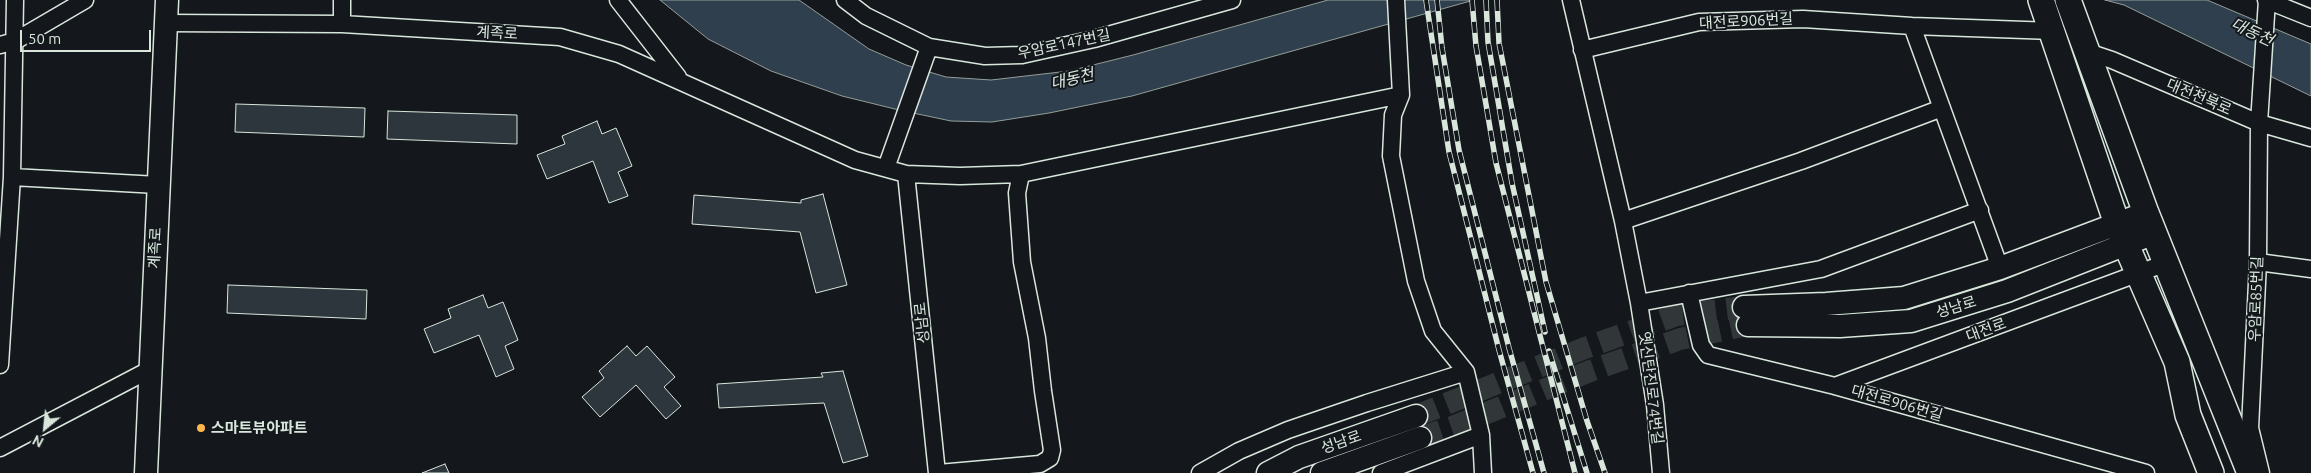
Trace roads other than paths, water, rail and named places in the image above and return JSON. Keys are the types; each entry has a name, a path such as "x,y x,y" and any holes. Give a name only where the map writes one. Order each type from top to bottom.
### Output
{"main road":[{"name":"계족로","path":"146,473 149,370 167,0"},
{"path":"2041,0 2121,234 2177,362 2188,415 2211,473"},
{"path":"2068,0 2150,223 2250,473"},
{"name":"성남로","path":"2121,234 2007,291 1911,320 1840,326 1746,316 1826,304 1904,298 2000,268 2121,234 2150,223"},
{"name":"성남로","path":"1268,473 1299,456 1416,416"},
{"name":"성남로","path":"1322,473 1420,438"}],"street":[{"path":"0,365 1,316 12,177 8,43 16,0"},
{"path":"8,43 86,0"},
{"path":"342,0 342,24"},
{"path":"618,0 679,79"},
{"name":"우암로147번길","path":"845,0 866,16 929,47 985,56 1022,55 1094,39 1232,0"},
{"path":"1396,0 1400,87 1393,115 1391,156 1416,281 1433,331 1466,372 1481,435 1484,473"},
{"path":"2266,1 2311,18"},
{"name":"우암로85번길","path":"2261,473 2250,428 2258,262 2259,123 2266,1"},
{"path":"1572,7 1623,221 1640,303 1821,269 1980,210"},
{"name":"대전로906번길","path":"1582,50 1699,22 1803,19 1912,26 2053,31"},
{"name":"계족로","path":"165,24 342,24 560,37 620,54 856,160 906,174 960,176 1021,174 1400,87"},
{"path":"1912,26 2000,268"},
{"name":"대전천북로","path":"2084,42 2112,60 2259,123 2311,138"},
{"path":"886,168 929,47"},
{"path":"1623,221 1801,161 1942,108"},
{"name":"성남로","path":"906,174 938,473"},
{"path":"938,473 1040,464 1050,458 1052,450 1037,338 1022,262 1017,193 1021,174"},
{"path":"12,177 158,185"},
{"path":"2258,262 2311,269"},
{"name":"대전로","path":"1835,386 2166,263"},
{"name":"대전로906번길","path":"1690,294 1701,345 1708,355 1835,386 2146,473"},
{"name":"옛신탄진로74번길","path":"1640,303 1655,405 1662,473"},
{"path":"0,448 149,370"},
{"path":"1200,473 1239,451 1288,430 1367,402 1466,372"},
{"path":"1381,473 1481,435"}],"water":[{"name":"대동천","path":"660,0 799,0 869,49 906,65 946,77 991,80 1069,71 1328,0 1474,0 1132,96 1049,113 992,122 951,121 899,110 842,96 771,71 708,39"},
{"name":"대동천","path":"2105,0 2207,0 2311,44 2311,96 2124,5"}],"tunnel":[{"path":"1416,416 1585,348 1677,315 1744,307"},
{"path":"1420,438 1455,426 1590,371 1680,339 1748,325"}],"railway":[{"path":"1426,0 1449,152 1499,350 1533,473"},
{"path":"1437,0 1442,48 1459,150 1509,348 1544,473"},
{"path":"1472,0 1476,46 1496,163 1575,473"},
{"path":"1486,0 1488,42 1512,183 1545,332"},
{"path":"1497,0 1499,43 1546,282 1587,421 1605,473"},
{"path":"1549,351 1587,473"}],"place":[{"name":"스마트뷰아파트","path":"201,428"}]}
